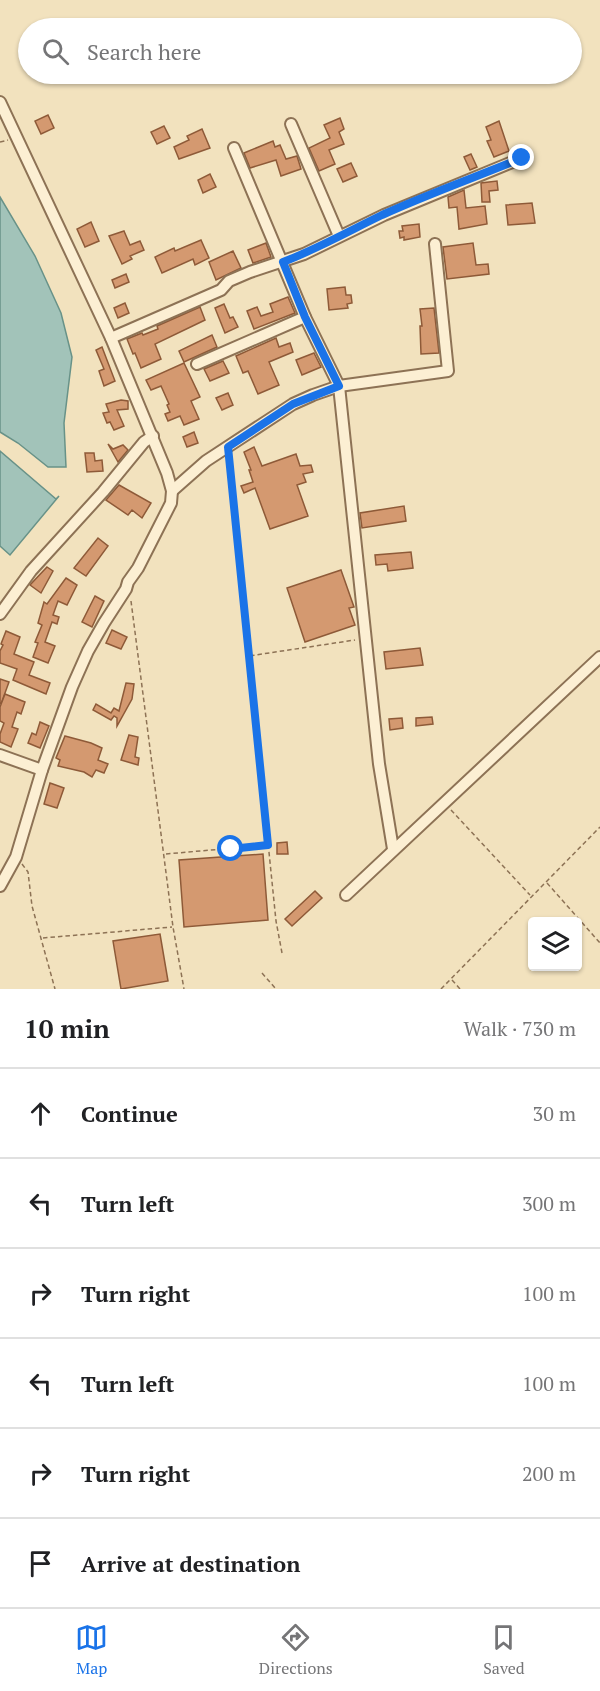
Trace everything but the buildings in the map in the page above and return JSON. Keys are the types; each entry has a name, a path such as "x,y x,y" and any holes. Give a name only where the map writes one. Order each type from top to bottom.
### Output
{"street":[{"path":"0,102 111,338 153,436 172,491 168,510 138,568 104,623 72,687 42,770 16,856 0,886"},
{"path":"291,124 339,236"},
{"path":"234,148 305,317 339,386 379,764 393,849"},
{"path":"111,338 221,290 229,281 304,254 423,197 522,158"},
{"path":"172,491 206,461 293,404 339,386 448,371 435,244"},
{"path":"197,363 305,317"},
{"path":"0,614 23,580 98,489 144,442 153,436"},
{"path":"346,895 600,657"},
{"path":"0,755 42,770"}],"path":[{"path":"228,447 276,921 282,953"},
{"path":"126,589 131,595 173,927 184,989"},
{"path":"249,656 365,638"},
{"path":"445,803 531,896"},
{"path":"441,989 600,827"},
{"path":"165,854 268,845"},
{"path":"16,856 28,872 32,906 55,989"},
{"path":"546,882 600,944"},
{"path":"42,939 173,927"},
{"path":"262,973 276,989"},
{"path":"451,979 459,989"}],"water":[{"path":"0,197 35,256 61,313 72,357 64,423 66,467 48,467 0,432"},
{"path":"0,451 56,499 59,496 10,555 0,546"}],"route":[{"path":"231,849 268,845 228,447 293,404 339,386 305,317 283,262 384,214 522,158"}]}
